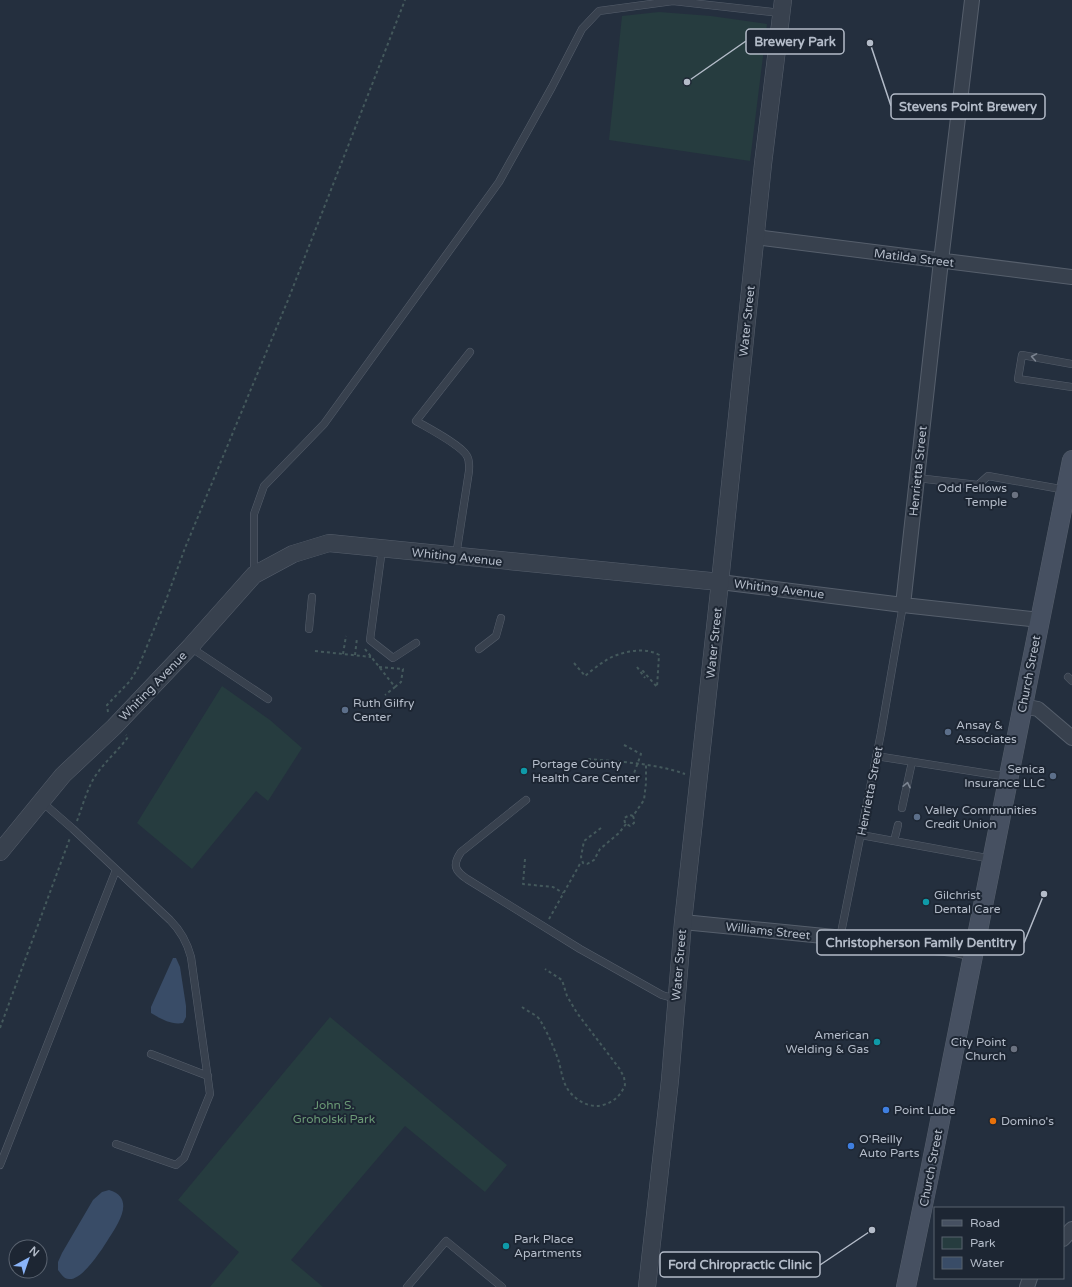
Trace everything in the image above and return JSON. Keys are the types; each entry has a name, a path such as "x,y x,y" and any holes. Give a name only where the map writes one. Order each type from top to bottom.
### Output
{"main road":[{"name":"Church Street","path":"906,1287 1072,460"}],"street":[{"name":"Henrietta Street","path":"903,605 941,261 972,0"},
{"name":"Water Street","path":"647,1287 670,1080 683,922 720,582 755,237 782,6"},
{"name":"Matilda Street","path":"755,237 1072,277"},
{"name":"Whiting Avenue","path":"0,852 63,775 114,727 190,647 254,575 293,554 329,544 720,582 903,605 1040,620"},
{"path":"1022,706 1038,709 1072,738"},
{"name":"Williams Street","path":"683,922 955,949 973,953"},
{"path":"1064,1238 1072,1229"}],"lane":[{"path":"254,575 254,514 264,486 324,424 499,182 552,87 582,29 599,11 673,1 782,6"},
{"path":"456,557 469,472 469,460 467,456 458,448 416,421 470,352"},
{"path":"1072,364 1022,355 1018,379 1072,387"},
{"path":"917,478 978,485 988,476 1066,490"},
{"path":"382,549 370,640 393,658 416,643"},
{"path":"309,629 312,597"},
{"name":"Henrietta Street","path":"840,938 895,659 903,605"},
{"path":"479,649 496,636 501,618"},
{"path":"190,647 268,699"},
{"path":"876,756 1009,777"},
{"path":"902,808 912,762"},
{"path":"526,800 461,852 456,862 458,871 467,880 580,949 662,995 676,999"},
{"path":"41,802 74,829 170,920 179,930 187,944 191,957 210,1094 184,1158 176,1165 116,1144"},
{"path":"894,841 898,825"},
{"path":"861,835 992,859"},
{"path":"0,1165 116,870"},
{"path":"152,1054 208,1076"},
{"path":"407,1287 446,1241 502,1287"}],"path":[{"path":"110,715 107,705 130,681 138,668 166,600 185,548 288,300 405,0"},
{"path":"343,654 346,636"},
{"path":"354,655 357,638"},
{"path":"364,648 395,687"},
{"path":"574,663 585,676 604,661 615,656 638,650 652,651 659,655 657,687 643,671 642,673"},
{"path":"316,651 371,657"},
{"path":"379,667 403,670 401,682 385,695"},
{"path":"637,667 646,678"},
{"path":"0,1028 94,779 103,765 128,737 125,733"},
{"path":"624,745 640,754 633,776"},
{"path":"588,759 667,768 686,774"},
{"path":"626,824 630,826 634,823 633,816 644,800 646,765"},
{"path":"582,862 587,864 594,860 600,849 619,833 626,824 624,821 626,817 630,815 633,816"},
{"path":"545,927 582,862 581,857 584,841 601,828"},
{"path":"525,859 523,884 554,887 563,893"},
{"path":"522,1008 539,1019 551,1041 567,1088 574,1097 591,1106 608,1104 618,1098 625,1085 624,1077 577,1013 567,996 562,980 545,969"}],"green space":[{"path":"659,12 711,16 767,24 750,161 609,140 622,16"},
{"path":"222,686 270,720 302,748 268,801 256,791 192,869 137,823"},
{"name":"John S. Groholski Park","path":"330,1017 507,1165 485,1192 405,1126 291,1260 323,1287 210,1287 239,1252 178,1200"}],"water":[{"path":"173,958 176,958 180,967 186,1006 186,1017 183,1023 170,1022 151,1013 151,1007"},
{"path":"109,1190 117,1194 122,1199 123,1205 120,1219 102,1249 86,1270 74,1278 66,1278 58,1270 58,1262 62,1253 93,1200 102,1192"}],"place":[{"name":"Stevens Point Brewery","path":"870,43"},
{"name":"Brewery Park","path":"687,82"},
{"name":"Odd Fellows Temple","path":"1015,495"},
{"name":"Ruth Gilfry Center","path":"345,710"},
{"name":"Ansay & Associates","path":"948,732"},
{"name":"Portage County Health Care Center","path":"524,771"},
{"name":"Senica Insurance LLC","path":"1053,776"},
{"name":"Valley Communities Credit Union","path":"917,817"},
{"name":"Christopherson Family Dentitry","path":"1044,894"},
{"name":"Gilchrist Dental Care","path":"926,902"},
{"name":"American Welding & Gas","path":"877,1042"},
{"name":"City Point Church","path":"1014,1049"},
{"name":"Point Lube","path":"886,1110"},
{"name":"Domino's","path":"993,1121"},
{"name":"O'Reilly Auto Parts","path":"851,1146"},
{"name":"Ford Chiropractic Clinic","path":"872,1230"},
{"name":"Park Place Apartments","path":"506,1246"}]}
